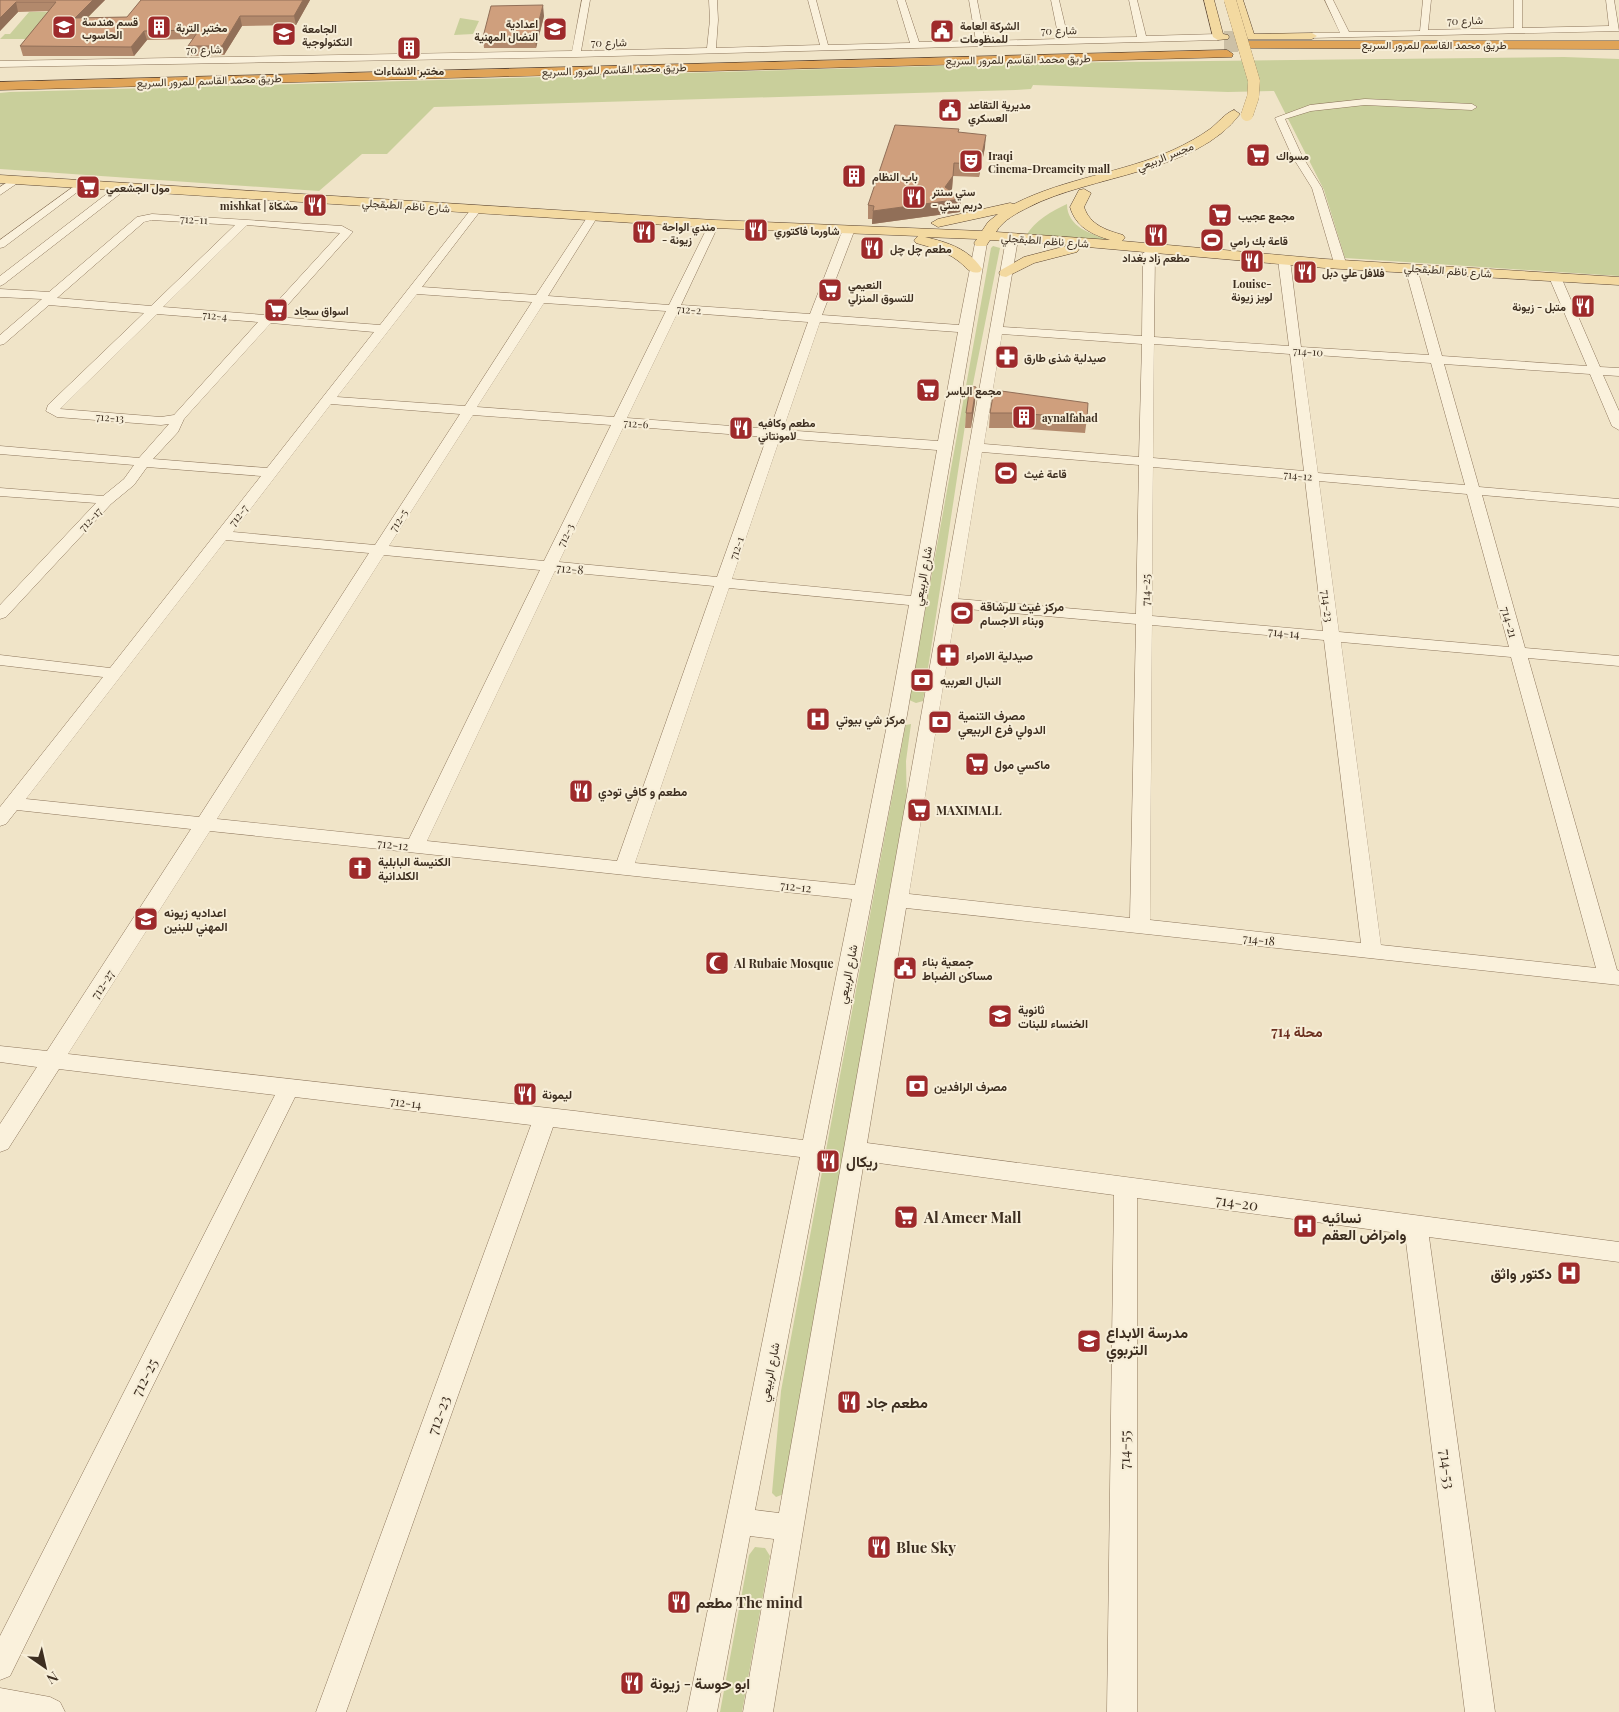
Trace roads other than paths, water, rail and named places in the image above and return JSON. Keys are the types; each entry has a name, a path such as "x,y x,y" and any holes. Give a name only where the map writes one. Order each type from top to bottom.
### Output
{"highway":[{"path":"1312,36 1372,38 1433,44"},
{"name":"طريق محمد القاسم للمرور السريع","path":"1249,43 1619,45"},
{"name":"طريق محمد القاسم للمرور السريع","path":"1249,43 1619,53"},
{"name":"طريق محمد القاسم للمرور السريع","path":"0,74 948,50 1226,47"},
{"name":"طريق محمد القاسم للمرور السريع","path":"0,86 1025,58 1226,47"}],"main road":[{"path":"1209,0 1226,47"},
{"path":"1217,0 1226,47"},
{"path":"1230,0 1254,81 1253,97 1239,112"},
{"path":"1238,0 1249,43 1312,36"},
{"name":"مجسر الربيعي","path":"1048,208 1192,154 1225,136 1239,112"},
{"name":"مجسر الربيعي","path":"983,239 999,220 1040,196 1177,154 1210,136 1239,112"},
{"name":"شارع ناظم الطبقجلي","path":"0,179 476,210 849,231 906,238 983,239"},
{"path":"1084,193 1076,207 1083,222 1092,229 1151,250"},
{"path":"882,229 972,218 1040,196"},
{"path":"1013,241 1026,224"},
{"name":"شارع ناظم الطبقجلي","path":"849,231 882,229 983,239 1619,281"},
{"path":"906,238 930,242 947,249 969,261 975,269"},
{"name":"شارع ناظم الطبقجلي","path":"1013,241 1073,249 1151,250"},
{"path":"1006,273 1029,260 1073,249"}],"street":[{"path":"576,54 586,0"},
{"path":"711,51 714,20 713,0"},
{"path":"812,0 825,48"},
{"path":"901,0 915,45"},
{"path":"973,0 981,43"},
{"path":"1055,0 1064,42"},
{"path":"1133,0 1142,39"},
{"path":"1328,0 1345,34"},
{"path":"1424,32 1427,0"},
{"path":"1518,0 1518,30"},
{"path":"1610,0 1616,28"},
{"name":"شارع 70","path":"1312,36 1616,28"},
{"name":"شارع 70","path":"0,64 576,54 1142,39 1226,47"},
{"path":"1340,263 1317,188 1297,156 1280,118 1310,108 1365,102 1472,107"},
{"path":"0,192 15,180"},
{"path":"0,245 80,185"},
{"path":"0,282 121,188"},
{"name":"712-7","path":"0,820 476,210"},
{"name":"712-5","path":"204,824 593,216"},
{"name":"712-11","path":"0,341 141,219 146,217 244,222"},
{"path":"106,501 129,482 142,462 173,429 178,418 347,232 342,229 244,222 153,310"},
{"path":"30,223 72,226"},
{"name":"712-3","path":"415,846 714,224"},
{"name":"712-1","path":"624,868 815,318 849,231"},
{"name":"شارع الربيعي","path":"702,1712 898,715 975,269 983,239"},
{"path":"758,1712 996,330 1013,241"},
{"name":"714-25","path":"1140,926 1146,462 1151,250"},
{"name":"714-23","path":"1281,260 1295,350 1372,951"},
{"name":"714-21","path":"1411,268 1518,652 1614,978"},
{"path":"1554,277 1619,426"},
{"name":"712-2","path":"413,290 965,329"},
{"name":"712-4","path":"0,293 153,310 383,329"},
{"name":"712-13","path":"153,310 53,408 53,411 57,413 161,421 178,418"},
{"name":"714-10","path":"996,330 1619,372"},
{"name":"712-6","path":"328,400 944,446"},
{"name":"714-12","path":"976,447 1619,502"},
{"path":"0,450 270,473"},
{"name":"712-17","path":"0,492 91,498 106,501"},
{"name":"712-17","path":"0,614 106,501"},
{"name":"712-8","path":"222,535 918,601"},
{"name":"714-14","path":"949,603 1619,661"},
{"path":"0,660 114,673"},
{"path":"898,715 929,719"},
{"name":"712-12","path":"13,804 863,893"},
{"name":"712-27","path":"0,1144 204,824"},
{"name":"714-18","path":"898,900 1614,978"},
{"name":"712-14","path":"0,1054 575,1120 813,1150"},
{"name":"712-25","path":"0,1666 288,1088"},
{"name":"712-23","path":"331,1712 545,1118"},
{"name":"714-20","path":"855,1151 1619,1252"},
{"name":"714-55","path":"1122,1712 1126,1187"},
{"name":"714-53","path":"1416,1226 1480,1712"},
{"path":"740,1521 790,1528"},
{"path":"0,1703 50,1712"}],"tunnel":[{"path":"1224,37 1244,37"},
{"path":"1224,45 1249,45"}],"place":[{"name":"قسم هندسة الحاسوب","path":"64,27"},
{"name":"مختبر التربة","path":"159,27"},
{"name":"اعدادية النضال المهنية","path":"555,29"},
{"name":"الشركة العامة للمنظومات","path":"942,31"},
{"name":"الجامعة التكنولوجية","path":"284,34"},
{"name":"مختبر الانشاءات","path":"409,48"},
{"name":"مديرية التقاعد العسكري","path":"950,110"},
{"name":"مسواك","path":"1258,155"},
{"name":"Iraqi Cinema-Dreamcity mall","path":"971,161"},
{"name":"باب النظام","path":"854,176"},
{"name":"مول الجشعمي","path":"88,187"},
{"name":"ستي سنتر - دريم ستي","path":"914,197"},
{"name":"mishkat | مشكاة","path":"315,205"},
{"name":"مجمع عجيب","path":"1220,215"},
{"name":"شاورما فاكتوري","path":"756,230"},
{"name":"مندي الواحة - زيونة","path":"644,232"},
{"name":"مطعم زاد بغداد","path":"1156,235"},
{"name":"قاعة بك رامي","path":"1212,240"},
{"name":"مطعم چل چل","path":"872,248"},
{"name":"Louise- لويز زيونة","path":"1252,261"},
{"name":"فلافل علي دبل","path":"1305,272"},
{"name":"النعيمي للتسوق المنزلي","path":"830,290"},
{"name":"متبل - زيونة","path":"1583,306"},
{"name":"اسواق سجاد","path":"276,310"},
{"name":"صيدلية شذى طارق","path":"1007,357"},
{"name":"مجمع الياسر","path":"928,390"},
{"name":"aynalfahad","path":"1024,417"},
{"name":"مطعم وكافيه لامونتاني","path":"741,428"},
{"name":"قاعة غيث","path":"1006,473"},
{"name":"مركز غيث للرشاقة وبناء الاجسام","path":"962,613"},
{"name":"صيدلية الامراء","path":"948,655"},
{"name":"النبال العربيه","path":"922,680"},
{"name":"مركز شي بيوتي","path":"818,719"},
{"name":"مصرف التنمية الدولي فرع الربيعي","path":"940,722"},
{"name":"ماكسي مول","path":"977,764"},
{"name":"مطعم و كافي تودي","path":"581,791"},
{"name":"MAXIMALL","path":"919,810"},
{"name":"الكنيسة البابلية الكلدانية","path":"360,868"},
{"name":"اعداديه زيونه المهني للبنين","path":"146,919"},
{"name":"Al Rubaie Mosque","path":"717,963"},
{"name":"جمعية بناء مساكن الضباط","path":"905,968"},
{"name":"ثانوية الخنساء للبنات","path":"1000,1016"},
{"name":"مصرف الرافدين","path":"917,1086"},
{"name":"ليمونة","path":"525,1094"},
{"name":"ريكال","path":"828,1161"},
{"name":"Al Ameer Mall","path":"906,1217"},
{"name":"نسائيه وامراض العقم","path":"1305,1226"},
{"name":"دكتور واثق","path":"1569,1273"},
{"name":"مدرسة الابداع التربوي","path":"1089,1341"},
{"name":"مطعم جاد","path":"849,1402"},
{"name":"Blue Sky","path":"879,1547"},
{"name":"مطعم The mind","path":"679,1602"},
{"name":"ابو حوسة - زيونة","path":"632,1683"}],"district":[{"name":"محلة 714","path":"1297,1031"}]}
